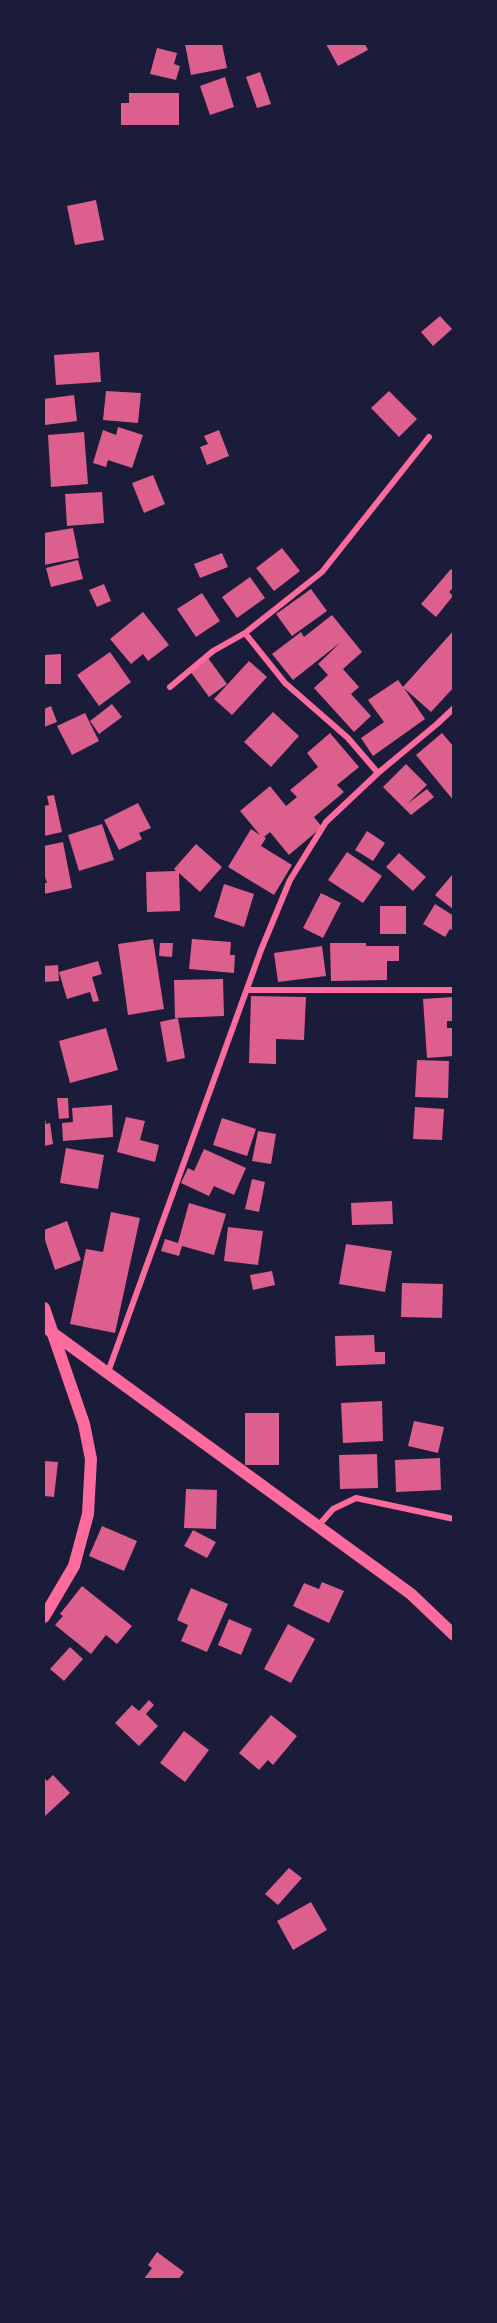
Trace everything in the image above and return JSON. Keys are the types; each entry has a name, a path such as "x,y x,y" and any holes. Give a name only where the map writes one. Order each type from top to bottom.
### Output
{"main road":[{"path":"44,1308 50,1331 84,1424 91,1459 88,1514 74,1566 44,1617"},
{"path":"50,1331 411,1594 453,1635"}],"street":[{"path":"170,687 213,651 245,633 322,572 429,437"},
{"path":"245,633 285,683 348,738 378,772"},
{"path":"107,1373 247,990 290,880 327,822 378,772 453,708"},
{"path":"247,990 453,990"},
{"path":"318,1526 333,1509 356,1498 453,1519"}],"building":[{"path":"185,44 222,44 227,68 191,75"},
{"path":"326,44 365,44 368,50 338,66"},
{"path":"157,48 177,53 174,64 180,66 176,80 150,74"},
{"path":"260,72 271,104 257,108 246,77"},
{"path":"225,77 234,107 210,115 200,86"},
{"path":"129,93 179,93 179,125 121,125 121,103 129,103"},
{"path":"96,200 104,240 75,245 67,206"},
{"path":"440,316 452,329 433,346 421,332"},
{"path":"99,352 101,382 56,385 54,355"},
{"path":"106,391 141,393 138,423 103,420"},
{"path":"389,391 417,419 399,437 371,408"},
{"path":"74,395 77,421 45,425 44,399"},
{"path":"118,427 143,435 132,468 108,460 106,467 93,463 103,430 116,435"},
{"path":"219,430 229,456 207,465 200,447 208,444 204,436"},
{"path":"84,432 88,484 51,487 48,435"},
{"path":"153,475 165,504 144,513 132,483"},
{"path":"102,492 104,523 67,526 65,494"},
{"path":"73,528 79,558 44,565 44,533"},
{"path":"282,548 300,571 274,591 256,568"},
{"path":"222,553 228,567 200,578 194,564"},
{"path":"78,560 83,579 51,587 46,568"},
{"path":"451,569 454,571 454,587 449,592 453,596 436,617 421,604"},
{"path":"250,577 265,598 237,618 222,597"},
{"path":"104,584 111,601 97,607 89,590"},
{"path":"311,589 327,611 292,636 276,614"},
{"path":"202,593 220,621 196,637 177,609"},
{"path":"143,612 169,645 148,661 143,654 131,664 110,639"},
{"path":"332,615 362,652 343,669 359,687 351,694 371,716 354,732 314,688 328,675 318,664 341,642 293,680 272,654 301,632 304,637"},
{"path":"454,630 454,687 431,712 404,688 425,719 373,756 361,738 384,722 368,700 398,680 403,687"},
{"path":"110,652 131,682 99,706 77,675"},
{"path":"61,654 61,684 44,684 44,655"},
{"path":"208,658 227,684 209,697 190,671"},
{"path":"249,661 267,677 232,715 214,699"},
{"path":"112,704 122,717 99,734 90,721"},
{"path":"51,706 57,722 44,727 44,709"},
{"path":"273,712 299,736 271,767 244,742"},
{"path":"85,713 99,741 72,755 57,726"},
{"path":"330,733 359,767 337,785 344,792 314,817 322,827 289,855 270,832 264,837 266,838 261,846 292,865 274,895 228,867 251,829 260,835 240,811 270,786 286,806 297,797 290,790 318,767 307,753"},
{"path":"442,733 454,747 454,801 416,755"},
{"path":"406,764 427,785 407,804 427,789 434,797 411,815 383,787"},
{"path":"54,795 62,832 44,836 44,806 49,805 47,796"},
{"path":"138,803 151,828 139,833 142,839 119,850 104,820"},
{"path":"102,824 114,860 79,871 68,835"},
{"path":"367,831 385,843 373,861 355,850"},
{"path":"63,842 72,888 44,894 44,883 47,883 44,874 44,846"},
{"path":"196,844 222,867 200,892 179,873 180,911 147,912 146,872 176,871 174,869"},
{"path":"347,852 382,876 363,903 328,880"},
{"path":"399,853 426,877 413,891 386,867"},
{"path":"452,875 454,877 454,910 435,895"},
{"path":"224,884 254,894 244,927 214,917"},
{"path":"321,893 341,903 323,938 303,928"},
{"path":"435,904 454,916 454,931 450,929 445,937 423,924"},
{"path":"380,906 406,906 406,934 380,934"},
{"path":"153,939 164,1009 128,1015 118,944"},
{"path":"192,939 231,942 230,955 235,955 234,973 189,969"},
{"path":"160,943 173,943 172,957 159,956"},
{"path":"330,943 399,946 399,961 387,961 387,980 331,981"},
{"path":"322,946 326,976 278,982 274,953"},
{"path":"98,961 102,974 92,977 99,1001 93,1002 90,992 67,999 59,972"},
{"path":"58,965 59,981 44,982 44,966"},
{"path":"223,979 224,1016 175,1018 174,980"},
{"path":"251,996 306,997 304,1040 276,1039 276,1064 249,1063"},
{"path":"454,997 454,1021 447,1021 447,1028 454,1028 454,1056 427,1058 423,999"},
{"path":"178,1018 185,1058 167,1062 160,1022"},
{"path":"106,1028 118,1070 70,1083 59,1041"},
{"path":"417,1060 449,1061 448,1098 415,1097"},
{"path":"57,1098 68,1098 69,1118 59,1119"},
{"path":"112,1105 113,1137 63,1141 62,1123 73,1122 72,1108"},
{"path":"415,1107 444,1109 442,1140 413,1139"},
{"path":"44,1113 46,1124 50,1123 53,1144 44,1146"},
{"path":"126,1117 145,1121 140,1140 159,1145 155,1162 117,1152"},
{"path":"222,1118 256,1129 247,1156 213,1145"},
{"path":"258,1131 276,1134 271,1164 252,1161"},
{"path":"66,1148 104,1155 98,1189 60,1183"},
{"path":"204,1149 246,1168 234,1195 214,1186 209,1196 181,1183 188,1168 194,1171"},
{"path":"252,1179 265,1182 259,1212 245,1209"},
{"path":"392,1201 393,1224 352,1225 351,1203"},
{"path":"189,1203 226,1214 214,1255 182,1246 179,1256 161,1251 165,1239 178,1243"},
{"path":"111,1212 140,1218 115,1333 70,1324 86,1249 103,1252"},
{"path":"67,1221 81,1260 55,1270 44,1237 44,1230"},
{"path":"228,1227 263,1231 258,1265 224,1261"},
{"path":"346,1244 392,1251 385,1292 339,1284"},
{"path":"272,1271 275,1285 253,1290 250,1275"},
{"path":"402,1283 443,1284 442,1318 401,1317"},
{"path":"374,1335 375,1352 385,1352 385,1364 336,1366 335,1336"},
{"path":"382,1401 383,1441 343,1443 341,1403"},
{"path":"245,1413 279,1413 279,1465 245,1465"},
{"path":"414,1421 444,1427 438,1453 408,1446"},
{"path":"377,1454 378,1488 340,1489 339,1455"},
{"path":"440,1458 441,1490 396,1492 395,1460"},
{"path":"44,1461 58,1462 54,1497 44,1496"},
{"path":"186,1489 217,1490 216,1529 184,1528"},
{"path":"102,1526 137,1541 124,1571 89,1556"},
{"path":"193,1530 216,1542 207,1558 184,1546"},
{"path":"322,1582 344,1591 329,1623 293,1606 304,1583 319,1589"},
{"path":"82,1586 132,1626 117,1644 106,1635 91,1654 55,1625 63,1616 60,1614"},
{"path":"191,1588 228,1604 207,1652 181,1641 188,1625 177,1620"},
{"path":"229,1619 252,1629 241,1655 218,1645"},
{"path":"288,1624 315,1639 291,1683 264,1669"},
{"path":"70,1647 83,1659 64,1681 50,1669"},
{"path":"149,1700 154,1705 146,1714 158,1726 139,1746 115,1723 132,1705 139,1711"},
{"path":"271,1715 297,1736 273,1765 268,1760 259,1770 239,1753"},
{"path":"184,1731 209,1750 185,1782 160,1763"},
{"path":"53,1775 70,1793 44,1817 44,1777 47,1781"},
{"path":"289,1868 302,1878 278,1905 265,1894"},
{"path":"311,1902 327,1930 293,1950 277,1921"},
{"path":"157,2252 184,2272 178,2280 143,2280 152,2268 148,2265"}]}
